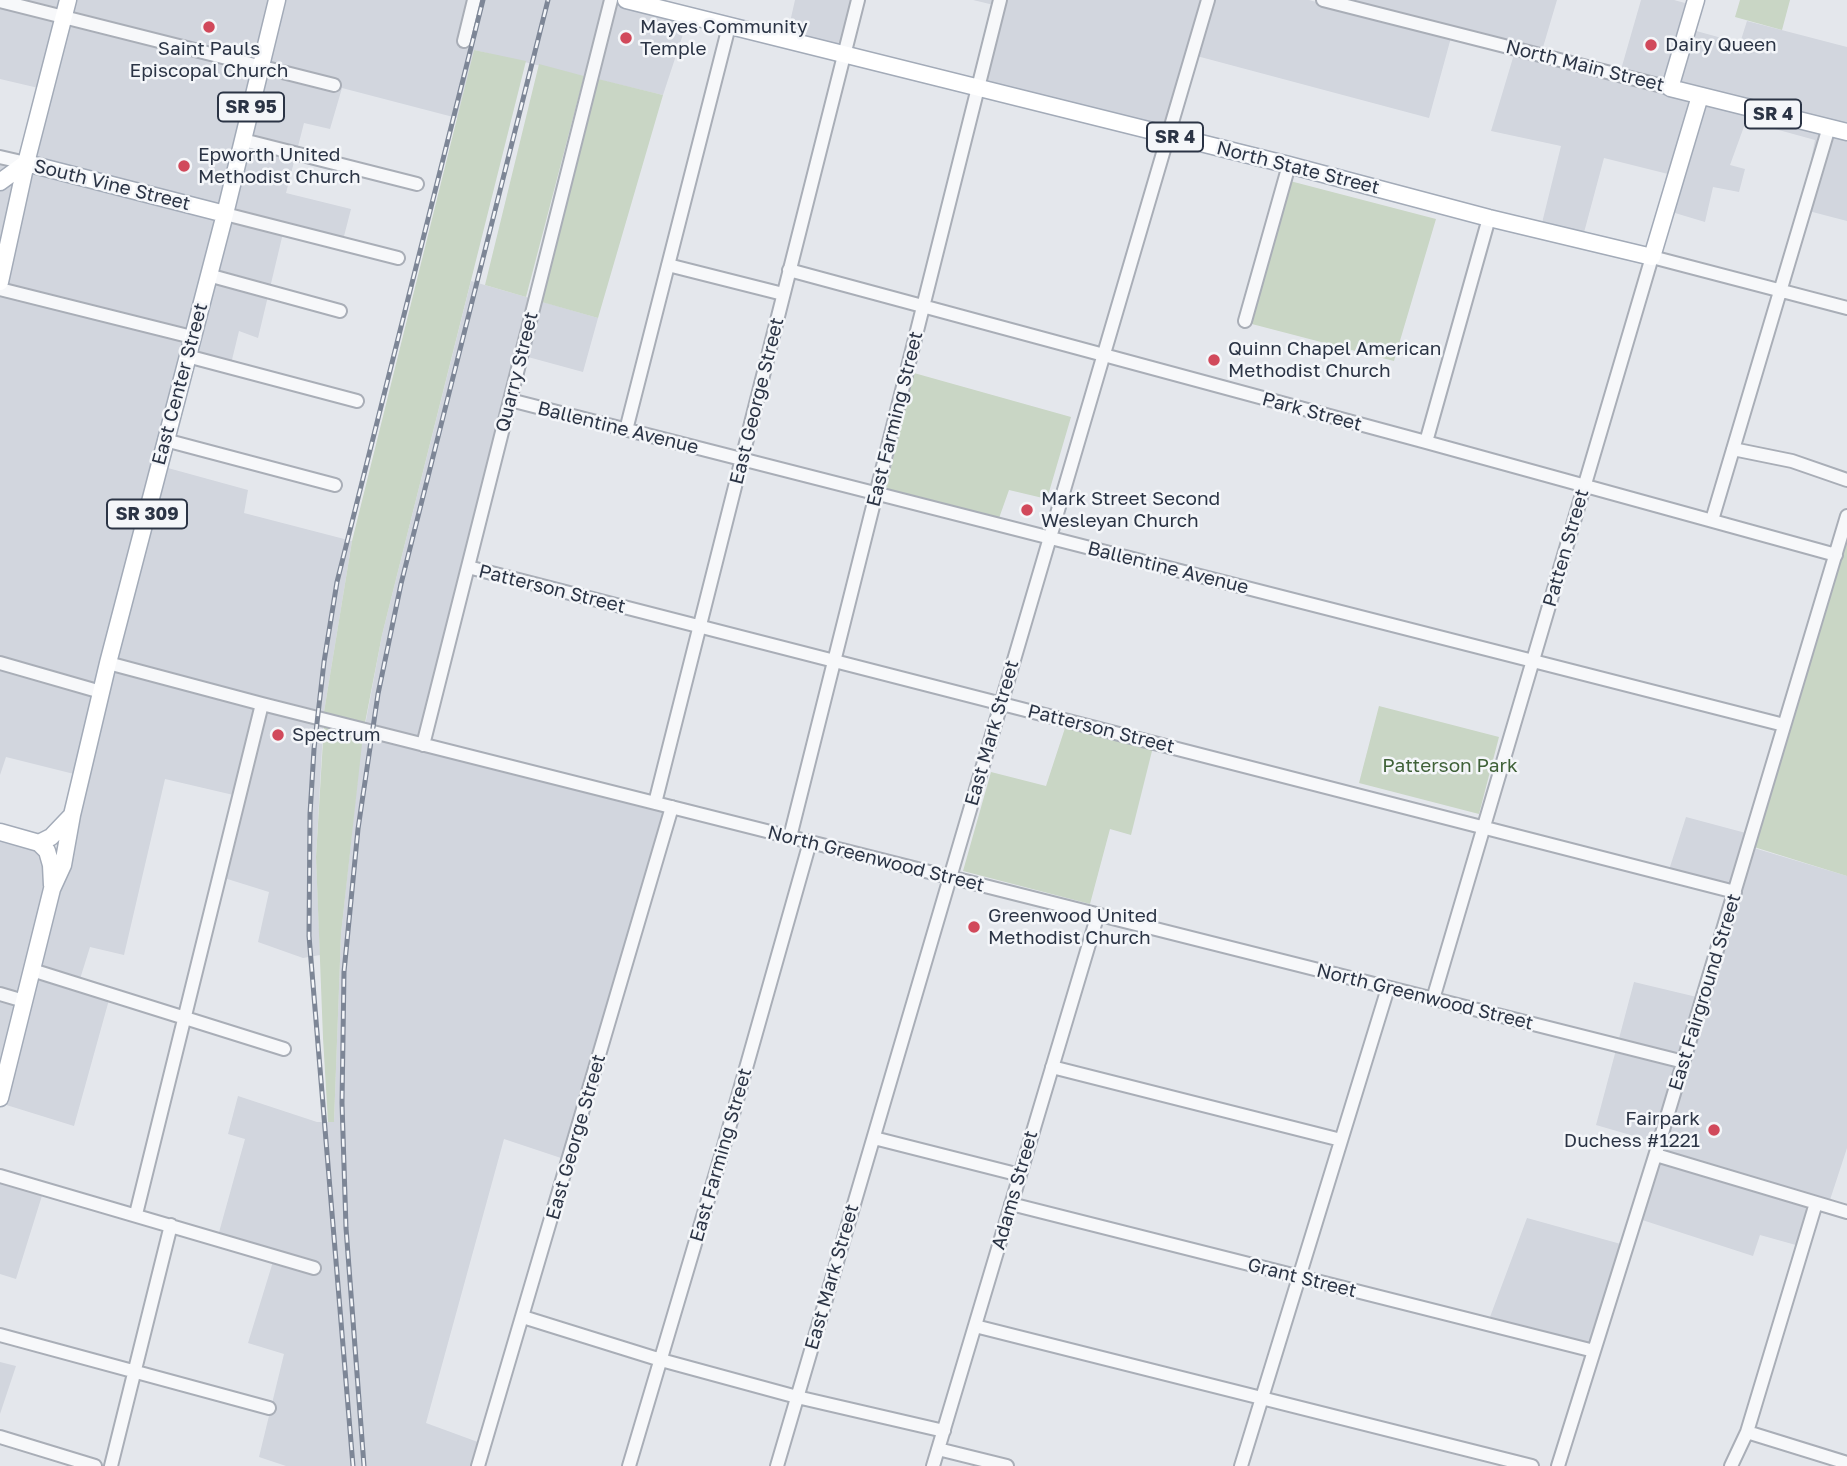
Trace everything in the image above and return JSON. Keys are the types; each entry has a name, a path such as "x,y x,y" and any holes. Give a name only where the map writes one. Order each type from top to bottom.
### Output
{"main road":[{"path":"0,282 26,163 68,0"},
{"name":"East Center Street","path":"0,1098 52,889 63,865 108,663 225,214 277,0"},
{"name":"North State Street","path":"626,0 1652,257"},
{"path":"1670,88 1696,0"},
{"name":"North Main Street","path":"1670,88 1847,132"},
{"name":"Patten Street","path":"1652,257 1700,96"},
{"path":"0,182 26,163"},
{"name":"South Vine Street","path":"26,163 225,214"},
{"path":"0,832 39,843 51,837 72,815"},
{"name":"East Center Street","path":"39,843 47,851 51,865 52,889"}],"street":[{"path":"464,41 474,0"},
{"name":"Quarry Street","path":"423,744 611,0"},
{"name":"East George Street","path":"655,803 858,0"},
{"name":"East Farming Street","path":"790,837 1000,0"},
{"name":"East Mark Street","path":"777,1466 1208,0"},
{"name":"North Main Street","path":"1323,0 1670,88"},
{"path":"0,1 334,85"},
{"path":"626,430 727,34"},
{"path":"1712,520 1829,127"},
{"path":"243,140 417,184"},
{"name":"South Vine Street","path":"0,157 26,163"},
{"path":"1245,321 1289,165"},
{"path":"225,214 398,258"},
{"path":"1426,442 1489,218"},
{"name":"North State Street","path":"1652,257 1847,308"},
{"name":"Patten Street","path":"1433,999 1652,257"},
{"path":"668,265 783,294"},
{"name":"Park Street","path":"789,270 1836,555"},
{"path":"208,275 340,310"},
{"path":"0,289 192,337"},
{"path":"187,356 357,401"},
{"name":"Ballentine Avenue","path":"510,400 1784,725"},
{"path":"165,440 335,485"},
{"path":"1733,449 1792,461 1847,480"},
{"name":"East Fairground Street","path":"1558,1466 1656,1155 1847,516"},
{"name":"Patterson Street","path":"468,567 1735,892"},
{"path":"0,663 101,692"},
{"name":"North Greenwood Street","path":"108,663 1684,1062"},
{"path":"136,1214 262,704"},
{"name":"East George Street","path":"478,1466 672,807"},
{"name":"East Farming Street","path":"629,1466 810,842"},
{"name":"Adams Street","path":"933,1466 1098,914"},
{"path":"32,970 284,1049"},
{"path":"1241,1466 1388,988"},
{"path":"0,994 24,1001"},
{"path":"1052,1067 1341,1140"},
{"path":"874,1138 1020,1175"},
{"path":"1656,1155 1847,1212"},
{"path":"0,1176 314,1268"},
{"path":"1731,1466 1747,1432 1815,1203"},
{"name":"Grant Street","path":"1012,1204 1594,1351"},
{"path":"111,1466 171,1225"},
{"path":"523,1317 661,1360 797,1397 944,1431"},
{"path":"975,1326 1531,1466"},
{"path":"0,1335 269,1408"},
{"path":"1747,1432 1847,1463"},
{"path":"0,1437 95,1466"},
{"path":"938,1449 1007,1466"}],"shaded area":[{"path":"0,0 625,0 689,16 663,95 474,50 457,118 342,88 330,129 304,123 286,193 351,209 342,244 284,229 258,338 239,331 230,368 184,356 157,465 248,490 244,513 352,541 324,712 316,857 320,955 303,958 258,942 269,892 221,877 242,797 165,779 124,955 90,947 80,979 112,989 74,1126 0,1103 0,831 60,850 78,775 6,757 0,775 0,155 30,161 47,90 0,79"},
{"path":"795,0 858,0 845,55 786,40"},
{"path":"973,0 1309,0 1335,7 1338,0 1557,0 1541,54 1620,73 1641,0 1674,0 1696,6 1689,29 1740,43 1747,21 1847,47 1847,221 1801,209 1815,140 1746,121 1730,165 1745,169 1739,192 1713,187 1705,222 1665,210 1676,176 1604,158 1582,240 1540,231 1561,146 1491,131 1515,51 1452,34 1429,118 1193,55 1167,135 978,89 998,6"},
{"path":"471,281 598,318 583,372 517,354 422,743 674,807 570,1161 504,1139 426,1423 486,1445 480,1466 286,1466 259,1457 284,1354 248,1343 275,1255 218,1236 245,1139 228,1134 238,1096 317,1122 334,1122 341,934 361,747 382,635"},
{"path":"1686,817 1757,836 1754,848 1847,876 1847,1148 1828,1206 1813,1217 1803,1247 1760,1235 1753,1256 1633,1217 1658,1143 1596,1125 1634,982 1701,998 1733,890 1668,873"},
{"path":"0,1174 45,1186 16,1279 0,1274"},
{"path":"1527,1218 1628,1246 1594,1350 1487,1325"},
{"path":"0,1362 16,1366 0,1414"}],"green space":[{"path":"1740,0 1790,0 1782,30 1735,17"},
{"path":"474,50 526,61 382,635 365,723 324,712 352,541"},
{"path":"539,64 584,76 526,297 485,285"},
{"path":"594,78 663,95 598,318 535,300"},
{"path":"1290,181 1436,219 1394,361 1248,323"},
{"path":"914,373 1071,417 1047,499 1009,490 998,521 885,492"},
{"path":"1847,534 1847,876 1754,847"},
{"name":"Patterson Park","path":"1379,706 1499,737 1479,814 1359,783"},
{"path":"324,724 363,735 341,934 334,1122 328,1122 316,857"},
{"path":"1066,725 1153,747 1131,835 1110,829 1090,904 963,871 991,772 1046,786"}],"railway":[{"path":"353,1466 309,936 310,814 314,749 337,582 483,0"},
{"path":"364,1466 346,1228 342,1103 344,972 358,829 378,694 401,584 548,0"}],"place":[{"name":"Saint Pauls Episcopal Church","path":"209,27"},
{"name":"Mayes Community Temple","path":"626,38"},
{"name":"Dairy Queen","path":"1651,45"},
{"name":"Epworth United Methodist Church","path":"184,166"},
{"name":"Quinn Chapel American Methodist Church","path":"1214,360"},
{"name":"Mark Street Second Wesleyan Church","path":"1027,510"},
{"name":"Spectrum","path":"278,735"},
{"name":"Greenwood United Methodist Church","path":"974,927"},
{"name":"Fairpark Duchess #1221","path":"1714,1130"}]}
